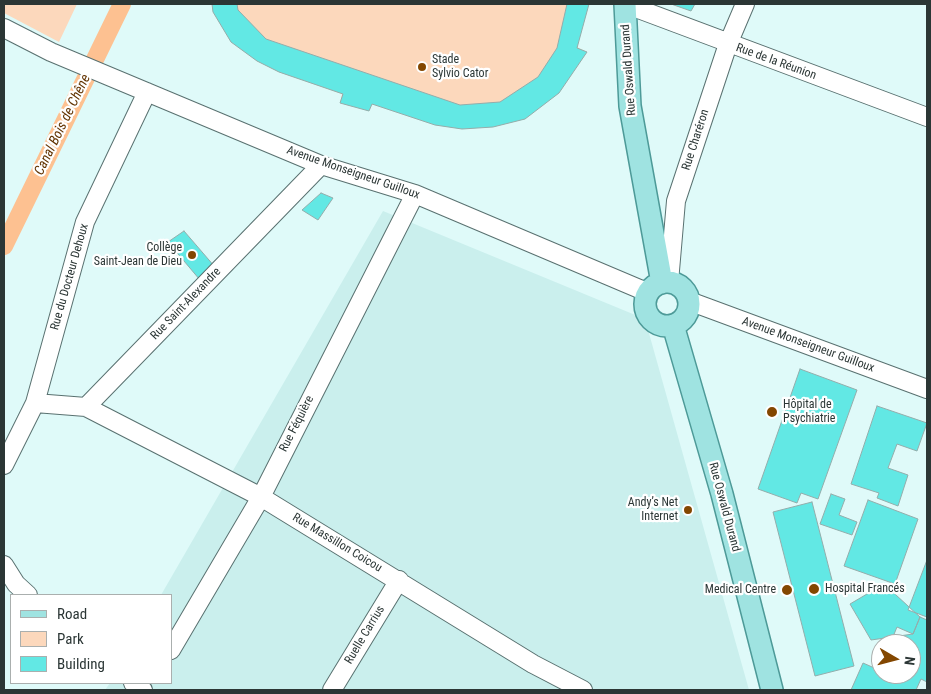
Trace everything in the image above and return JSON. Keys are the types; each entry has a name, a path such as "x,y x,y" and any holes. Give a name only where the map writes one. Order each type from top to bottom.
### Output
{"main road":[{"name":"Rue Oswald Durand","path":"625,4 630,106 660,286"},
{"path":"660,286 682,288 689,300 689,307 684,319 673,325 666,326 652,320 646,308 660,286"},
{"name":"Rue Oswald Durand","path":"673,325 722,494 772,690"}],"street":[{"name":"Rue de la Réunion","path":"625,4 728,44 927,116"},
{"name":"Rue Charéron","path":"660,286 676,201 728,44 745,4"},
{"name":"Avenue Monseigneur Guilloux","path":"4,28 51,52 321,165 415,194 660,286"},
{"name":"Rue du Docteur Dehoux","path":"4,465 35,403 85,222 147,92"},
{"name":"Rue Saint-Alexandre","path":"86,406 321,165"},
{"name":"Rue Féquière","path":"172,648 261,497 415,194"},
{"name":"Avenue Monseigneur Guilloux","path":"689,300 927,389"},
{"path":"35,403 86,406"},
{"name":"Rue Massillon Coicou","path":"86,406 261,497 533,664 583,690"},
{"path":"4,565 16,584 27,594"},
{"name":"Ruelle Carrius","path":"332,690 399,580"}],"shaded area":[{"path":"383,211 645,319 749,690 105,690 109,684 172,684 172,594 162,594"}],"green space":[{"path":"4,4 77,4 59,42 4,13"},
{"name":"Stade Sylvio Cator","path":"212,4 589,4 577,47 587,52 559,93 525,119 493,127 462,129 435,125 372,104 369,111 340,103 342,94 279,72 257,61 231,42 213,12"}],"building":[{"path":"212,4 237,4 238,10 266,39 460,105 500,102 538,77 557,48 567,4 589,4 577,48 587,52 559,93 525,119 493,127 462,129 435,125 372,104 369,111 340,103 343,94 279,72 257,61 231,42 213,12"},
{"path":"671,4 695,4 691,11"},
{"path":"321,193 333,198 318,220 302,210"},
{"name":"Collège Saint-Jean de Dieu","path":"184,231 215,267 200,280 168,242"},
{"path":"800,369 857,390 818,499 801,493 797,503 758,489"},
{"path":"877,406 927,423 917,451 897,444 888,468 908,475 898,506 877,498 879,493 851,484"},
{"path":"831,494 845,499 839,515 857,522 852,535 820,524"},
{"path":"868,500 918,519 895,584 844,566"},
{"name":"Hospital Francés","path":"812,502 854,666 815,676 773,512"},
{"path":"927,560 927,617 908,610"},
{"path":"884,584 920,617 913,634 871,634 871,640 850,604"},
{"path":"920,617 927,620 927,682 921,679 921,634 913,634"},
{"path":"897,627 913,634 894,634"},
{"path":"863,663 871,666 871,684 919,684 916,690 851,690"}],"waterway":[{"name":"Canal Bois de Chêne","path":"4,246 122,4"}],"place":[{"name":"Stade Sylvio Cator","path":"422,67"},
{"name":"Collège Saint-Jean de Dieu","path":"192,255"},
{"name":"Hôpital de Psychiatrie","path":"772,412"},
{"name":"Andy’s Net Internet","path":"688,510"},
{"name":"Hospital Francés","path":"814,589"},
{"name":"Medical Centre","path":"787,590"}]}
